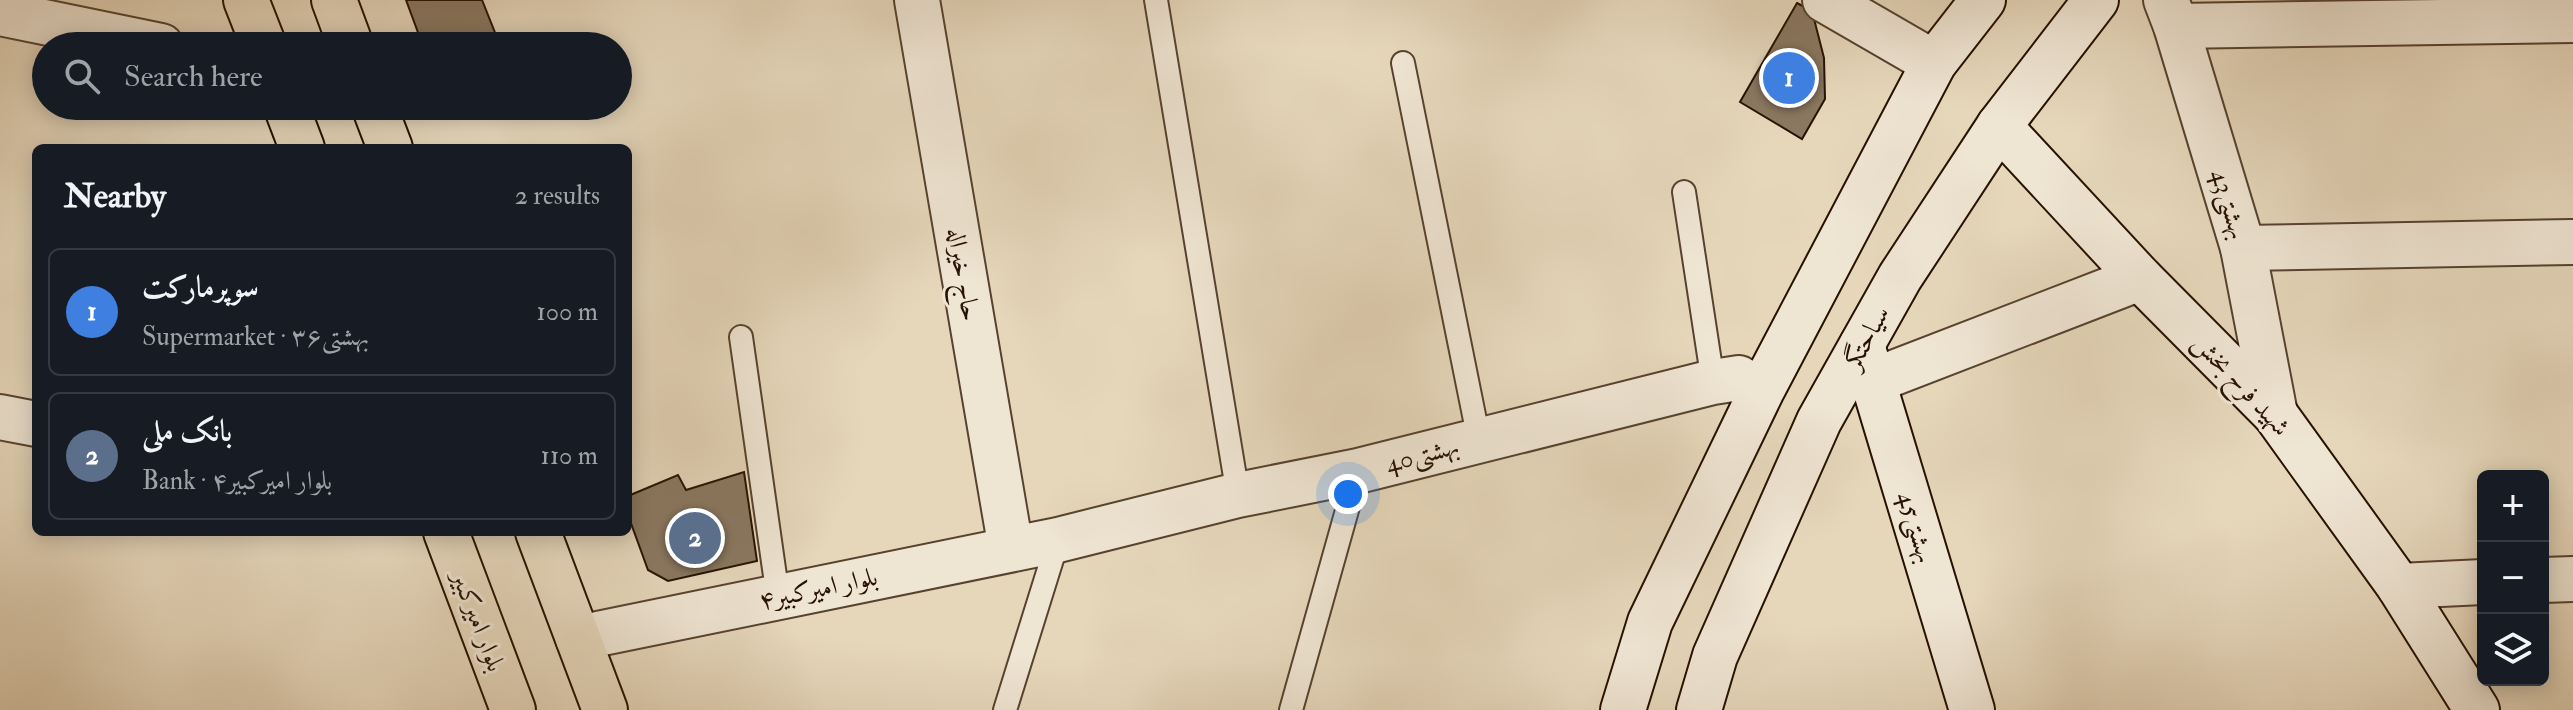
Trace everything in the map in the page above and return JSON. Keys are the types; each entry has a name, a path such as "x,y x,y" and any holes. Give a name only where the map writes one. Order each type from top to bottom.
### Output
{"main road":[{"path":"246,0 259,32"},
{"path":"334,0 346,32"},
{"path":"291,120 300,144"},
{"path":"379,120 388,144"},
{"name":"بلوار امیرکبیر","path":"448,536 513,710"},
{"path":"540,536 605,710"}],"street":[{"name":"حاج خیراله","path":"917,0 1011,549"},
{"path":"1825,0 1934,63"},
{"path":"1623,710 1657,608 1762,390 1934,63 1983,0"},
{"name":"سیاحتگر","path":"1699,710 1715,656 1813,434 1867,363 1900,277 1999,126 2096,0"},
{"path":"0,13 93,32"},
{"path":"2171,13 2573,20"},
{"name":"43بهشتی","path":"2171,13 2243,248 2275,414"},
{"name":"شهید فرح بخش","path":"1999,126 2140,278 2275,414 2399,586 2477,710"},
{"path":"2243,248 2573,242"},
{"path":"1867,363 2140,278"},
{"name":"بهشتی45","path":"1867,363 1972,710"},
{"name":"40بهشتی","path":"1058,540 1238,495 1358,471 1726,380"},
{"path":"0,417 32,423"},
{"name":"۴بلوار امیرکبیر","path":"578,638 1058,540"},
{"path":"2549,580 2573,579"},
{"path":"2399,586 2477,582"}],"lane":[{"path":"1156,0 1238,495"},
{"path":"1403,63 1479,440"},
{"path":"1684,192 1726,380"},
{"path":"741,337 778,597"},
{"path":"1291,710 1358,471"},
{"path":"1005,710 1058,540"}],"building":[{"path":"406,0 482,0 495,32 418,32"},
{"path":"1797,3 1812,11 1824,58 1825,99 1802,139 1740,102"},
{"path":"744,472 757,561 668,581 648,570 632,526 632,494 678,475 686,490"}],"place":[{"name":"سوپرمارکت","path":"1789,78"},
{"name":"بانک ملی","path":"695,538"}]}
